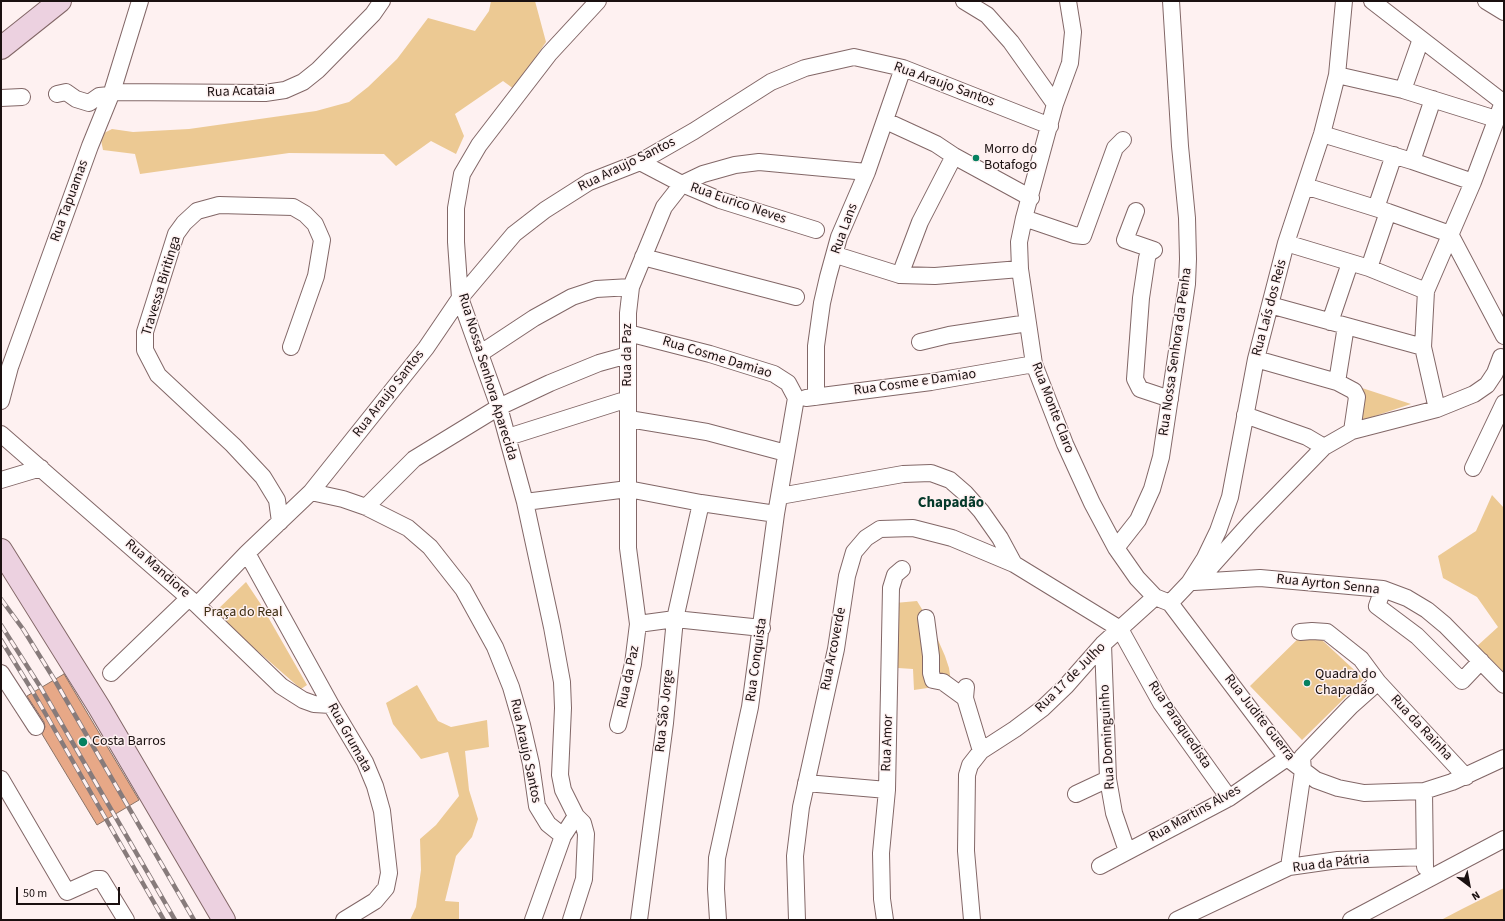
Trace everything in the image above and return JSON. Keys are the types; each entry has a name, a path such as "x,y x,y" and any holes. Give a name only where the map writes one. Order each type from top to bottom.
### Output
{"main road":[{"path":"1,48 60,1"},
{"path":"1,550 99,707 224,920"}],"street":[{"name":"Rua Tapuamas","path":"1,401 13,360 90,146 111,93 140,1"},
{"name":"Rua Acataia","path":"66,95 89,103 99,96 111,93 257,93 285,90 303,82 318,70 372,14 382,1"},
{"name":"Rua Nossa Senhora Aparecida","path":"571,920 584,879 586,848 585,828 576,816 562,785 560,775 563,708 562,682 552,626 525,502 508,437 482,353 460,298 456,242 456,208 462,174 479,145 544,60 598,1"},
{"path":"964,1 987,15 1011,42 1055,104"},
{"name":"Rua Monte Claro","path":"1068,1 1073,32 1070,63 1055,104 1031,198 1024,218 1019,242 1020,268 1028,323 1034,364 1065,444 1092,503 1116,548 1136,578 1155,597"},
{"name":"Rua Nossa Senhora da Penha","path":"1116,548 1138,520 1152,489 1161,456 1180,332 1188,259 1187,218 1180,146 1172,1"},
{"name":"Rua Laís dos Reis","path":"1170,603 1194,582 1223,517 1230,497 1256,359 1286,243 1322,134 1337,75 1344,1"},
{"path":"1372,1 1503,102 1472,182 1426,291 1423,347 1437,409"},
{"path":"1486,1 1504,12"},
{"path":"1403,90 1421,39"},
{"name":"Rua Araujo Santos","path":"111,673 247,553 312,492 426,348 460,298 514,234 545,210 589,182 640,162 694,131 771,82 805,68 854,57 903,68 1050,126"},
{"name":"Rua Lans","path":"816,397 816,346 822,303 836,255 839,237 867,172 903,68"},
{"path":"1337,75 1403,90 1496,118"},
{"path":"1,98 22,97"},
{"path":"1412,161 1433,99"},
{"path":"886,120 936,144 954,156 1031,198"},
{"path":"1322,134 1394,155 1472,182"},
{"path":"1024,218 1074,235 1083,236 1115,148 1123,140"},
{"path":"1369,268 1394,155"},
{"path":"900,275 920,222 954,156"},
{"name":"Rua Eurico Neves","path":"640,162 682,184 720,200 816,230"},
{"name":"Rua da Paz","path":"618,725 633,664 638,624 628,548 628,333 632,287 664,207 682,184 703,174 735,165 759,162 867,172"},
{"path":"1305,186 1382,210 1450,234 1504,336"},
{"name":"Travessa Biritinga","path":"280,522 277,500 263,477 233,445 158,375 145,350 145,332 176,234 184,223 197,211 219,205 293,207 305,214 315,224 322,240 316,276 291,347"},
{"path":"1136,210 1125,240 1154,250 1149,253 1146,258 1141,298 1135,379 1140,389 1170,399"},
{"path":"1286,243 1369,268 1426,291"},
{"path":"836,255 900,275 935,276 1020,268"},
{"path":"643,257 796,297"},
{"path":"1330,322 1350,263"},
{"path":"482,353 534,318 572,297 596,289 632,287"},
{"path":"1270,305 1423,347"},
{"path":"920,342 949,335 1028,323"},
{"path":"1337,382 1346,326"},
{"name":"Rua Cosme Damiao","path":"628,333 710,354 774,374 788,383 796,398"},
{"path":"366,507 414,459 499,407 550,383 600,363 628,355"},
{"path":"1194,582 1324,446 1352,431 1456,403 1487,385 1495,373 1503,356"},
{"path":"1256,359 1337,382 1352,390 1357,394 1352,431"},
{"name":"Rua Cosme e Damiao","path":"796,398 816,397 932,382 1034,364"},
{"name":"Rua Conquista","path":"718,920 716,889 717,858 750,707 762,628 776,514 796,398"},
{"path":"508,437 628,399"},
{"path":"1473,468 1504,403"},
{"path":"1245,415 1308,437 1324,446"},
{"path":"629,419 707,432 786,452"},
{"name":"Rua Mandiore","path":"1,434 193,601 292,694 314,704 331,705"},
{"path":"1,480 41,468"},
{"path":"780,496 903,474 931,473 950,480 965,492 1000,538 1014,564"},
{"path":"525,502 628,489 701,503 776,514"},
{"name":"Rua Araujo Santos","path":"312,492 343,499 366,507 408,528 430,547 463,589 495,647 511,687 531,764 537,806 548,824 563,836"},
{"name":"Rua São Jorge","path":"639,920 664,723 675,619 701,503"},
{"name":"Rua Arcoverde","path":"797,920 795,856 800,806 836,649 847,576 854,552 866,538 880,529 913,528 952,538 1014,564 1120,629"},
{"name":"Rua Grumata","path":"247,553 364,762 375,786 382,811 389,873 386,888 375,901 344,920"},
{"name":"Rua Amor","path":"885,920 882,899 882,852 887,790 891,588 895,575 902,570"},
{"name":"Rua Ayrton Senna","path":"1194,582 1260,578 1383,589 1407,598 1427,610 1445,625 1504,686"},
{"path":"1383,589 1377,606 1417,636 1462,681 1481,662"},
{"path":"1155,597 1170,603"},
{"name":"Rua 17 de Julho","path":"981,751 1015,729 1043,708 1066,686 1103,644 1139,614 1155,597"},
{"name":"Rua Judite Guerra","path":"1170,603 1287,758 1316,780 1338,788 1364,793 1424,791 1466,776 1504,758"},
{"path":"926,618 931,656 931,673 933,680 943,682 965,692 981,751 970,765 968,775 966,851 972,920"},
{"path":"638,624 675,619 762,628"},
{"name":"Rua Paraquedista","path":"1120,629 1161,703 1229,798"},
{"name":"Rua da Rainha","path":"1300,632 1327,632 1361,659 1378,682 1466,776"},
{"name":"Rua Dominguinho","path":"1103,644 1108,779 1114,813 1127,851"},
{"path":"1,673 36,728"},
{"path":"1289,868 1303,770 1302,757 1351,706 1378,682"},
{"name":"Rua Martins Alves","path":"1100,866 1229,798 1287,758"},
{"path":"1,779 67,892 96,879 101,880 126,920"},
{"path":"1076,794 1108,779"},
{"path":"806,783 887,790"},
{"path":"1424,791 1425,881"},
{"path":"533,920 563,836 576,816"},
{"path":"1351,920 1504,839"},
{"name":"Rua da Pátria","path":"1177,920 1289,868 1338,860 1424,857"}],"green space":[{"path":"491,1 535,1 546,42 514,89 503,81 455,114 464,136 456,154 431,141 396,166 384,154 289,153 140,174 135,154 103,150 100,135 112,129 133,132 189,129 316,111 349,102 368,87 397,59 428,18 475,31 489,11"},
{"path":"1362,388 1411,404 1354,423"},
{"path":"1492,495 1504,508 1504,676 1476,647 1498,627 1477,597 1443,578 1438,556 1476,531"},
{"name":"Praça do Real","path":"246,582 260,603 307,685 301,689 214,613"},
{"path":"917,601 931,624 945,656 951,682 941,686 914,690 913,669 898,668 895,603"},
{"name":"Quadra do Chapadão","path":"1309,628 1364,679 1302,740 1250,686"},
{"path":"417,685 438,721 451,727 487,720 489,747 465,751 469,790 478,819 472,837 456,856 445,901 459,902 459,920 410,920 416,907 421,870 420,839 436,825 459,796 448,752 421,759 393,724 386,703"},
{"path":"1504,888 1504,920 1441,920 1462,909"}],"building":[{"path":"64,674 139,800 97,825 42,734 45,727 44,722 27,696"}],"railway":[{"path":"1,599 23,629 54,679 194,920"},
{"path":"1,625 41,688 175,920"},
{"path":"1,640 33,692 164,920"}],"place":[{"name":"Morro do Botafogo","path":"976,158"},
{"name":"Quadra do Chapadão","path":"1307,683"},
{"name":"Costa Barros","path":"83,742"}],"district":[{"name":"Chapadão","path":"951,504"}]}
